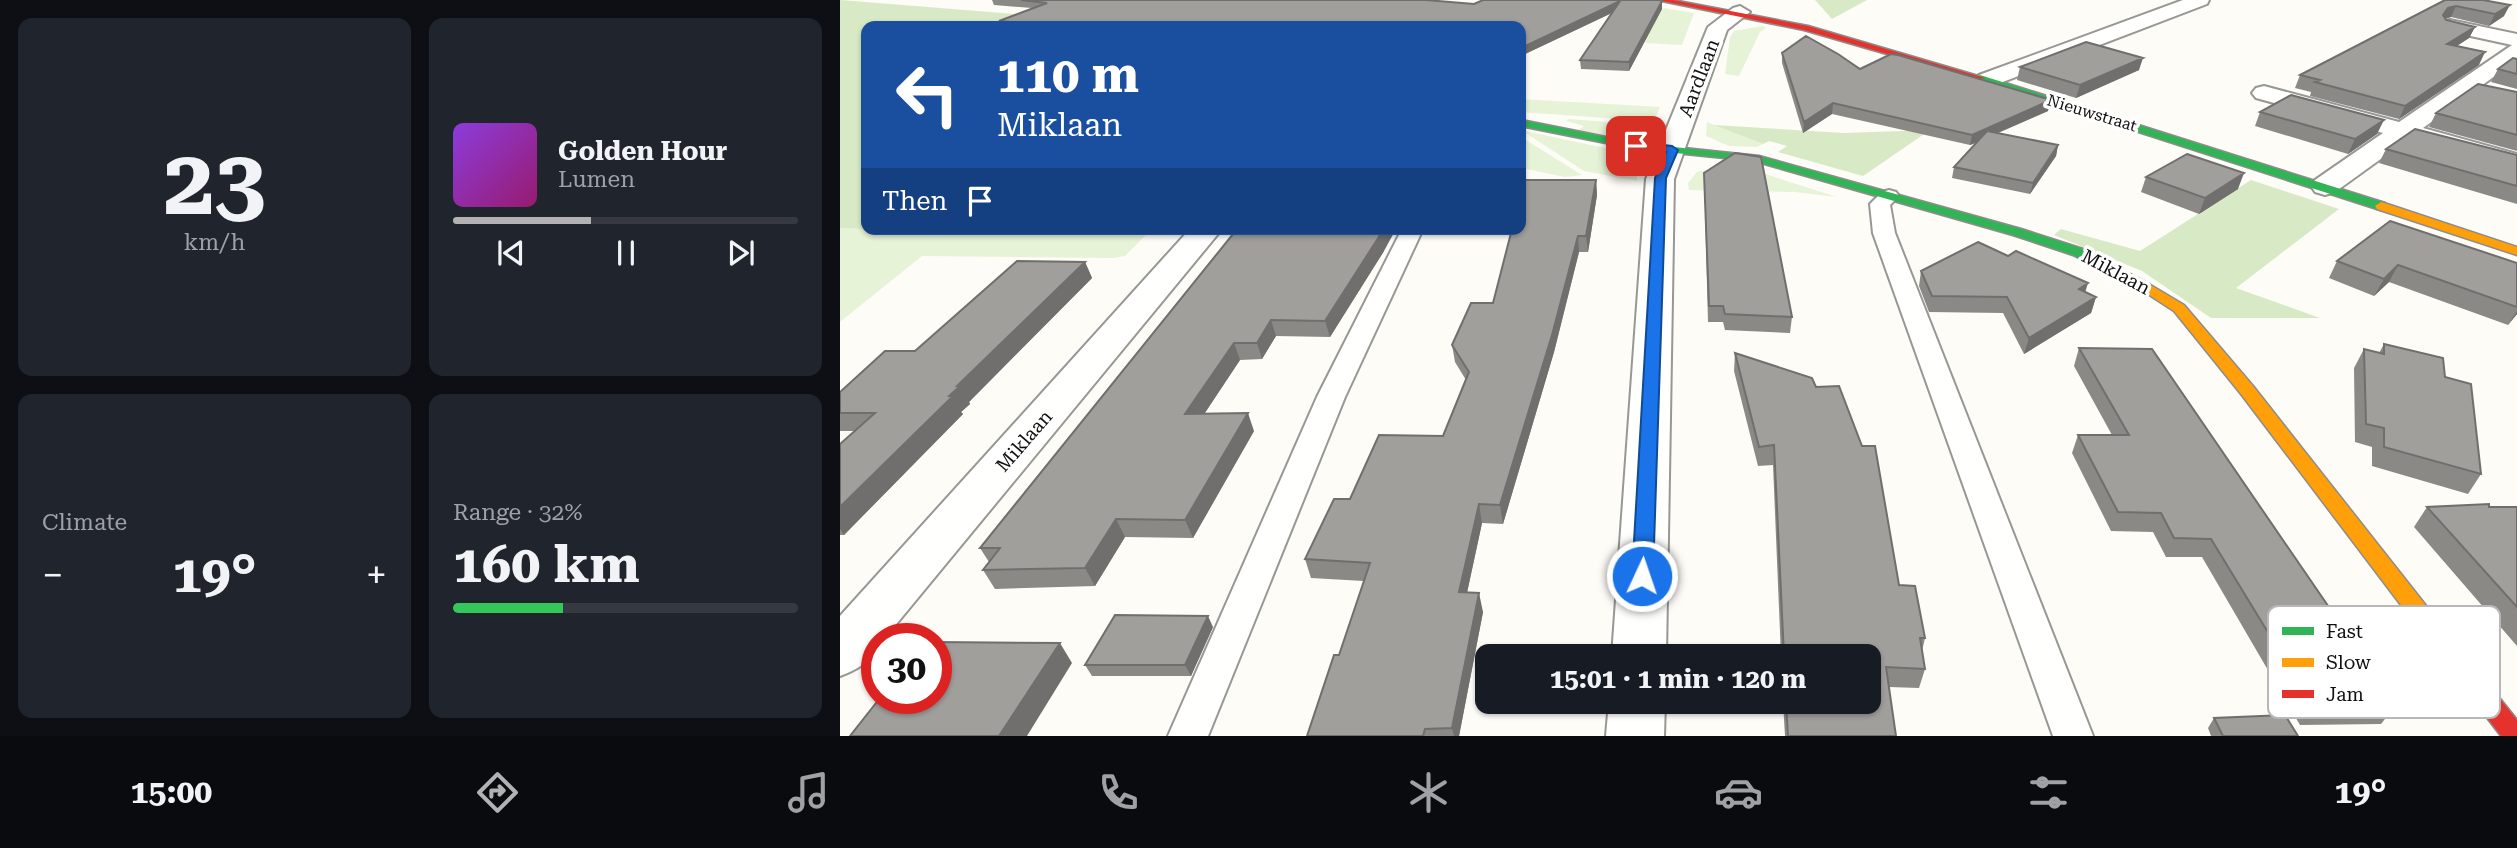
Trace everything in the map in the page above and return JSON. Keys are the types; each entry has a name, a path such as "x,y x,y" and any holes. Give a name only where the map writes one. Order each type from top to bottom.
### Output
{"street":[{"name":"Nieuwstraat","path":"1661,0 1740,12 1834,33 2325,186 2517,251"},
{"path":"1987,80 2200,0"},
{"name":"Aardlaan","path":"1640,644 1660,178 1718,27 1740,12"},
{"path":"2450,26 2517,40"},
{"path":"2325,186 2517,50"},
{"path":"2468,86 2492,92"},
{"path":"2264,93 2517,162"},
{"name":"Miklaan","path":"1526,124 1591,139 1755,158 2078,252 2134,278 2179,308 2247,390 2414,606"},
{"name":"Miklaan","path":"840,653 1202,235"},
{"path":"1635,736 1636,714"},
{"name":"Miklaan","path":"2500,717 2515,736"}],"lane":[{"path":"1889,196 1880,204 1884,233 2073,736"},
{"path":"1188,736 1331,397 1410,235"}],"green space":[{"path":"840,0 1053,17 1042,21 861,21 861,229 840,228"},
{"path":"1815,0 1867,0 1832,19"},
{"path":"1664,8 1694,13 1682,45 1645,43 1649,33 1630,18 1653,15"},
{"path":"1763,26 1766,28 1760,32 1739,76 1725,74 1730,37 1734,31"},
{"path":"1526,99 1660,107 1653,123 1633,125 1620,119 1526,112"},
{"path":"1566,121 1608,122 1633,130 1648,130 1645,138 1633,139 1577,131 1584,126"},
{"path":"1707,122 1763,144 1757,147 1729,146 1706,136"},
{"path":"1714,125 1844,133 1930,130 1863,176 1778,152 1787,146 1769,141 1763,144"},
{"path":"1526,131 1633,154 1629,157 1637,163 1637,181 1584,171"},
{"path":"1526,140 1582,175 1565,177 1526,169"},
{"path":"1720,167 1765,174 1837,197 1795,192 1689,190 1688,183 1697,172"},
{"path":"2251,180 2339,209 2236,288 2320,318 2211,318 2142,271 2054,235 2061,229 2140,251"},
{"path":"840,228 861,229 861,235 1146,235 1125,256 1113,258 922,256 840,322"}],"building":[{"path":"1021,0 1426,0 1474,4 1483,0 1662,1 1629,62 1580,60 1620,1 1526,46 1526,21 999,21 1047,3"},
{"path":"2445,0 2483,0 2510,5 2495,14 2456,6 2448,8 2443,15 2446,20 2475,27 2447,44 2485,52 2405,106 2315,82 2320,80 2300,75"},
{"path":"1806,36 1860,69 1891,54 1898,55 2051,100 1972,135 1833,103 1804,122 1782,53"},
{"path":"2086,42 2143,58 2080,85 2020,67"},
{"path":"2513,58 2517,59 2517,74 2498,69"},
{"path":"2478,84 2517,92 2517,135 2436,113"},
{"path":"2291,95 2384,120 2355,139 2260,112"},
{"path":"2415,129 2517,155 2517,186 2386,149"},
{"path":"1987,131 2058,145 2033,183 1954,167"},
{"path":"1735,153 1761,157 1792,317 1725,314 1723,306 1709,306 1704,173"},
{"path":"2187,154 2244,173 2205,198 2146,177"},
{"path":"1526,180 1596,180 1586,236 1578,236 1552,335 1500,505 1479,504 1459,592 1479,593 1452,728 1425,729 1423,736 1307,736 1334,655 1339,655 1370,563 1305,559 1334,499 1350,499 1379,435 1443,436 1469,372 1452,345 1471,303 1493,303 1510,235 1526,235"},
{"path":"2390,221 2517,263 2517,307 2398,265 2384,279 2337,261"},
{"path":"1232,235 1380,235 1325,321 1271,320 1257,343 1234,343 1185,414 1248,413 1185,520 1116,519 1085,568 983,570 1000,548 980,548"},
{"path":"1978,242 2008,256 2016,251 2088,283 2079,289 2096,297 2029,338 2007,297 1932,296 1921,271"},
{"path":"1017,261 1085,262 957,386 960,386 949,396 952,397 840,507 840,444 875,413 840,413 840,392 885,351 915,351"},
{"path":"2384,344 2443,358 2445,377 2471,384 2481,474 2384,447 2384,428 2366,424 2364,349 2384,354"},
{"path":"2079,348 2152,349 2328,606 2268,606 2268,632 2211,539 2174,538 2161,513 2118,512 2078,435 2129,435"},
{"path":"1735,353 1812,378 1816,387 1839,386 1862,446 1875,446 1899,585 1915,586 1925,638 1920,638 1925,669 1886,667 1896,736 1788,736 1787,714 1881,714 1881,644 1783,644 1774,445 1759,447"},
{"path":"2489,504 2489,507 2517,507 2517,607 2427,507"},
{"path":"1115,615 1208,616 1185,665 1085,665"},
{"path":"952,642 1060,643 999,736 850,736 867,714 952,714"},
{"path":"2268,716 2268,718 2287,718 2298,736 2223,736 2214,718"}],"traffic: fast":[{"path":"1980,78 2381,206"},
{"path":"1526,124 1636,146 1755,158 2017,232 2078,252 2142,284"}],"traffic: slow":[{"path":"2381,206 2517,251"},
{"path":"2142,284 2179,308 2247,390 2414,606"}],"traffic: jam":[{"path":"1661,0 1805,28 1980,78"},
{"path":"2500,717 2515,736"}],"route":[{"path":"1636,146 1672,150 1660,178 1642,576"}]}
